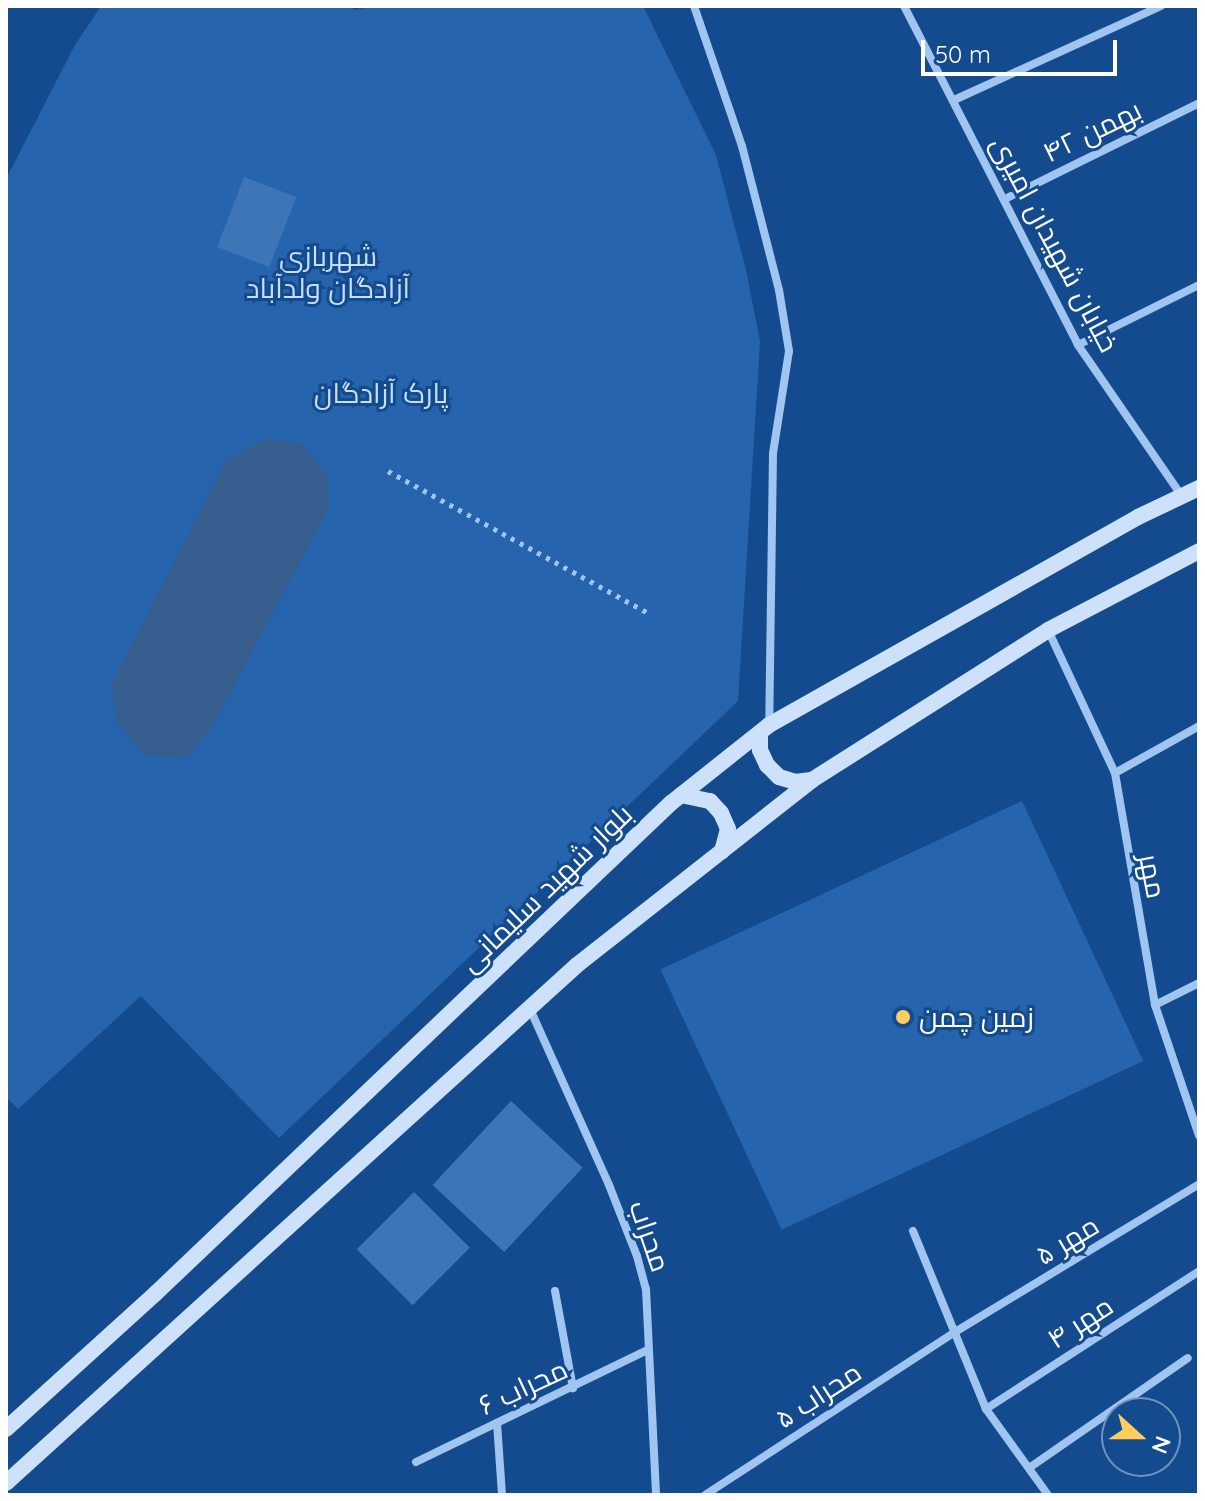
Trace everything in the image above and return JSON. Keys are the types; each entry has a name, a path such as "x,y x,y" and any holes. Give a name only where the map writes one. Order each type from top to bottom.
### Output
{"main road":[{"name":"بلوار شهید سلیمانی","path":"6,1429 179,1272 681,795 765,729 1181,495 1199,488"},
{"path":"6,1483 577,965 812,780 1048,630 1199,551"},
{"path":"765,729 760,750 767,765 779,777 795,782 812,780"},
{"path":"681,795 710,801 721,813 728,829 722,851"}],"street":[{"path":"694,6 742,146 779,290 789,351 773,453 765,729"},
{"name":"خیابان شهیدان امیری","path":"904,6 1078,345 1181,495"},
{"path":"954,100 1161,6"},
{"name":"بهمن ۴۲","path":"1005,199 1199,103"},
{"path":"1078,345 1199,285"},
{"name":"مهر","path":"1048,630 1115,773 1155,1005 1199,1136"},
{"path":"1115,773 1199,726"},
{"path":"1155,1005 1199,983"},
{"name":"محراب","path":"530,1009 637,1256 646,1289 656,1495"},
{"name":"مهر ۵","path":"955,1332 1199,1184"},
{"path":"913,1231 986,1409 1048,1495"},
{"name":"مهر ۴","path":"986,1409 1199,1271"},
{"path":"555,1291 573,1388"},
{"name":"محراب ۵","path":"705,1495 955,1332"},
{"name":"محراب ۶","path":"416,1462 648,1350"},
{"path":"1029,1468 1188,1358"},
{"path":"497,1423 502,1494"}],"path":[{"path":"388,471 648,613"}],"green space":[{"name":"پارک آزادگان","path":"101,6 352,6 354,10 377,6 643,6 716,155 746,270 760,341 738,701 279,1138 141,996 18,1109 6,1097 6,179 75,45"},
{"name":"زمین چمن","path":"1022,801 1143,1061 782,1230 660,970"}],"shaded area":[{"path":"266,438 301,443 328,476 328,509 211,729 186,758 145,755 117,723 111,684 227,460"}],"building":[{"path":"244,177 296,197 269,267 217,247"},
{"path":"511,1101 583,1168 504,1252 433,1185"},
{"path":"414,1192 470,1248 413,1305 357,1249"}],"place":[{"name":"زمین چمن","path":"903,1017"}],"park label":[{"name":"شهربازی آزادگان ولدآباد","path":"328,272"}]}
